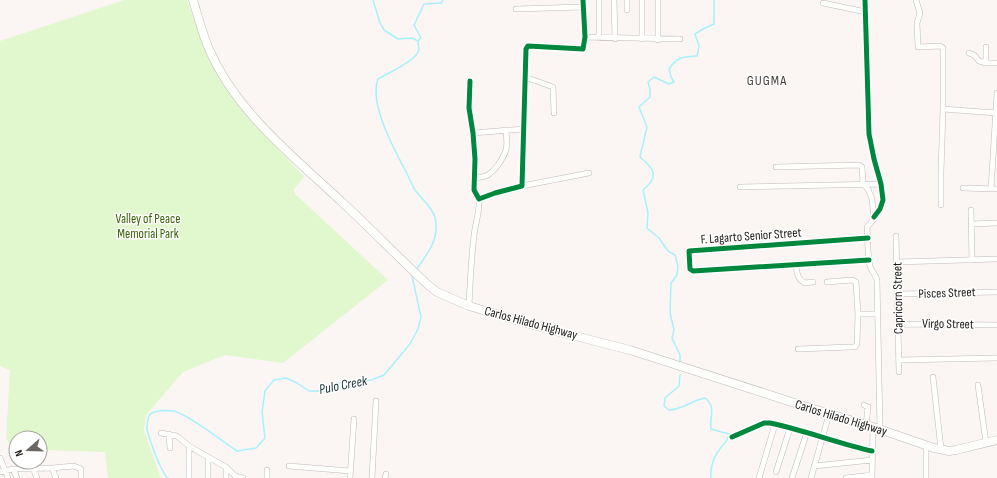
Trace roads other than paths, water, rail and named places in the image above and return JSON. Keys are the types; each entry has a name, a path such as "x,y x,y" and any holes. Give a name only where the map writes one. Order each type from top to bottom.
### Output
{"main road":[{"name":"Carlos Hilado Highway","path":"194,0 204,35 214,60 231,88 249,112 275,139 419,277 437,292 469,306 540,327 630,350 941,450 956,450 997,440"}],"street":[{"path":"522,186 526,49 528,46 583,49 585,46 585,37 583,0"},
{"path":"599,0 599,38"},
{"path":"614,0 614,39"},
{"path":"627,0 627,10"},
{"path":"642,0 642,40"},
{"path":"658,0 658,40"},
{"path":"846,478 872,476 877,314 876,277 871,269 869,260 867,227 874,220 874,217 882,205 883,200 870,134 865,0"},
{"path":"916,0 920,13 917,22 917,46 940,46 943,48 941,172 942,204"},
{"path":"823,3 866,12"},
{"path":"516,8 584,7"},
{"path":"585,37 680,40"},
{"path":"986,47 986,63"},
{"path":"970,53 979,61 986,63 997,63"},
{"path":"525,77 553,87 554,112"},
{"path":"469,306 470,262 475,223 480,209 479,199 474,190 475,159 474,133 469,108 470,81"},
{"path":"963,188 994,189 997,93"},
{"path":"943,109 996,113"},
{"path":"474,133 506,132 524,129"},
{"path":"474,178 484,177 492,173 505,155 507,143 506,132"},
{"path":"776,167 860,166 862,169 862,184 870,192 872,199 874,217"},
{"path":"479,199 522,186 588,173"},
{"path":"740,187 881,184"},
{"path":"971,210 972,260"},
{"path":"971,224 997,223"},
{"name":"Capricorn Street","path":"896,236 899,372"},
{"name":"F. Lagarto Senior Street","path":"868,238 689,251 690,269 693,271 869,260"},
{"path":"897,262 997,259"},
{"path":"796,264 797,276 799,279 805,283 813,282"},
{"path":"798,349 855,347 857,344 858,314 855,281 827,282"},
{"name":"Pisces Street","path":"898,294 997,292"},
{"path":"858,314 877,314"},
{"name":"Virgo Street","path":"899,324 997,325"},
{"path":"899,360 997,358"},
{"path":"933,377 941,450"},
{"path":"978,385 986,443"},
{"path":"372,478 376,401"},
{"path":"864,405 868,407 873,427"},
{"path":"811,478 829,414"},
{"path":"350,478 354,419"},
{"path":"732,437 764,423 775,424 872,451"},
{"path":"759,478 775,424"},
{"path":"776,472 790,428"},
{"path":"792,478 807,432"},
{"path":"161,433 177,436 189,446 226,467 235,476 243,478"},
{"path":"169,434 170,448"},
{"path":"926,445 926,478"},
{"path":"189,446 189,478"},
{"path":"208,457 208,478"},
{"path":"0,458 2,471 8,478"},
{"path":"814,466 872,460"},
{"path":"48,468 74,466 81,469 82,478"},
{"path":"289,466 350,471"},
{"path":"226,467 226,478"},
{"path":"52,468 56,478"},
{"path":"267,470 267,478"}],"waterway":[{"name":"Pulo Creek","path":"373,0 380,23 384,30 398,39 412,38 418,41 419,50 417,54 395,70 378,79 376,89 379,112 394,149 415,190 431,209 435,218 436,230 433,242 416,270"},
{"path":"418,41 421,38 414,25 424,4 441,3 443,0"},
{"path":"680,361 680,355 672,338 674,330 670,313 671,283 677,275 678,266 675,255 668,251 659,238 647,228 648,213 643,190 652,181 653,173 649,165 640,157 647,127 639,107 650,97 648,82 654,77 669,84 674,82 669,69 672,65 680,58 697,56 699,46 695,34 714,24 714,0"},
{"name":"Pulo Creek","path":"168,478 159,463 148,433 147,423 150,414 168,410 174,411 188,417 237,451 256,448 265,438 262,412 265,391 274,380 286,378 309,391 326,391 338,383 371,380 384,375 410,344 418,329 421,317 413,275"},
{"path":"680,375 679,386 665,398 664,406 669,410 674,410 705,398 711,405 712,409 711,429 729,434 728,439 714,458 711,468 711,478"}],"district":[{"name":"GUGMA","path":"767,80"}],"park label":[{"name":"Valley of Peace Memorial Park","path":"148,226"}]}
